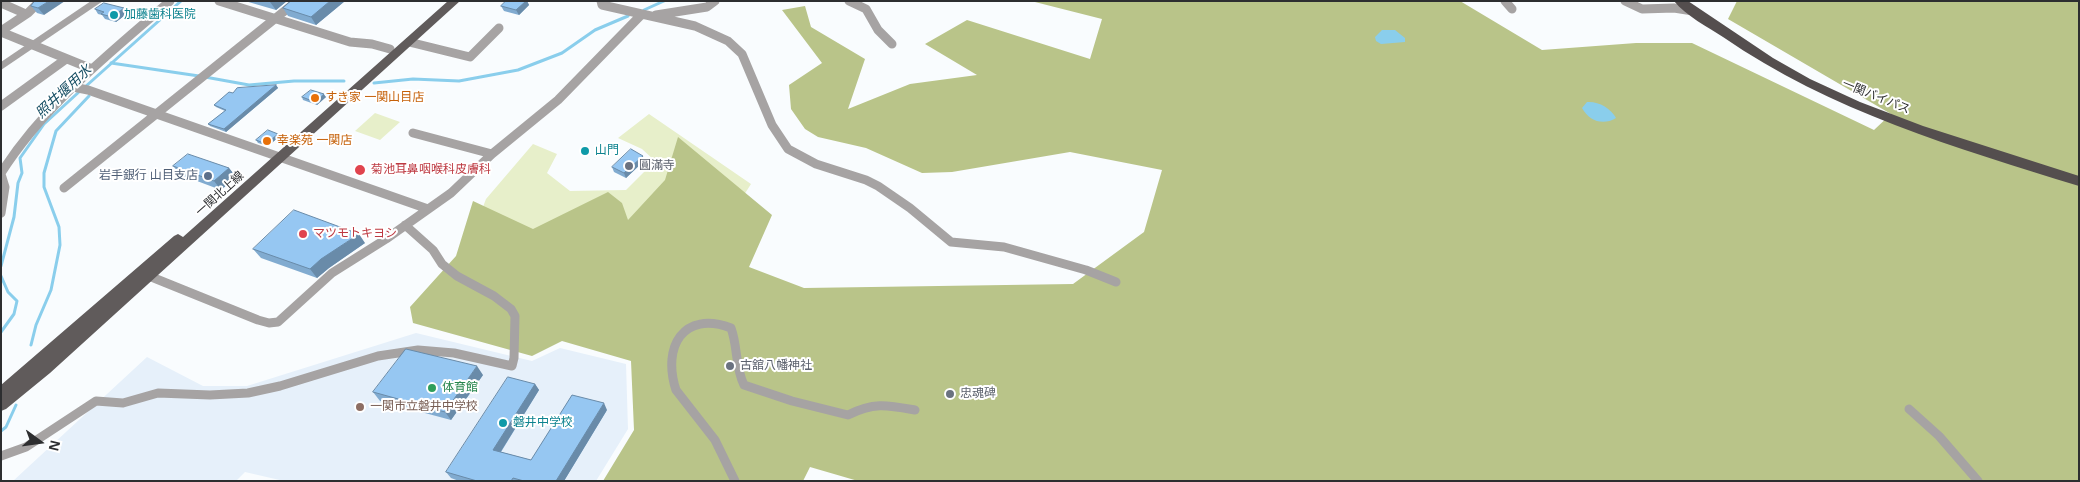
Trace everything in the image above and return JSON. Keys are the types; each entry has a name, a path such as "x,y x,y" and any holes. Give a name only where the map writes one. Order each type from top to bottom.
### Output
{"highway":[{"name":"一関バイパス","path":"1680,1 1761,57 1825,91 1902,124 2079,181"}],"main road":[{"name":"一関北上線","path":"276,157 390,49 444,1"},
{"name":"一関北上線","path":"1,394 144,274 455,1"},
{"name":"一関北上線","path":"1,405 46,369 144,274"}],"street":[{"path":"40,1 1,32 92,69"},
{"path":"1,67 98,1"},
{"path":"1,213 5,187 1,174 13,152 26,135 92,69 170,1"},
{"path":"219,1 350,42 372,44 390,49"},
{"path":"64,188 297,1"},
{"path":"601,1 602,5 611,8 655,15 707,7 715,1"},
{"path":"849,1 866,9 878,30 892,44"},
{"path":"1505,1 1512,9"},
{"path":"1625,1 1640,9 1652,11 1670,8 1693,11"},
{"path":"1,3 26,14"},
{"path":"144,274 258,320 274,323 282,319 332,273 406,225 452,192 492,154 558,100 642,14"},
{"path":"655,15 727,40 742,53 780,143 805,159 837,172 864,180 890,192 951,242 960,245 992,244 1034,257 1099,273 1116,282"},
{"path":"409,42 470,57 499,28"},
{"path":"1,106 66,59"},
{"path":"73,87 88,90 428,209"},
{"path":"413,133 492,154"},
{"path":"1,456 26,447 96,401 105,400 124,403 147,394 158,393 236,394 260,391 373,358 417,350 458,353 477,360 512,366 514,358 515,316 511,309 494,296 457,276 406,225"},
{"path":"735,481 721,449 676,390 672,380 672,351 679,338 696,326 722,324 732,328 736,336 738,374 744,385 792,401 848,415 864,407 881,404 915,410"},
{"path":"1909,409 1939,436 1978,481"}],"shaded area":[{"name":"一関市立磐井中学校","path":"416,333 532,361 560,348 626,364 628,429 596,481 284,481 245,472 236,481 13,481 147,357 203,386 247,386"}],"green space":[{"path":"1031,1 1460,1 1542,50 1636,43 1692,43 1874,130 1891,114 1728,19 1737,1 2079,1 2079,481 858,481 810,467 803,481 603,481 634,430 631,361 562,341 532,356 413,323 410,307 456,256 473,201 533,229 608,192 622,203 628,220 665,180 678,137 772,215 749,267 804,288 1073,284 1144,232 1162,170 1070,152 952,172 922,173 866,148 818,137 805,129 791,109 789,85 822,63 782,10 805,6 811,27 865,59 848,109 910,84 977,75 925,44 967,20 1090,59 1102,19"},
{"path":"375,113 400,122 380,140 355,131"},
{"path":"649,114 751,184 666,317 460,267 486,199 533,144 557,154 547,173 570,191 626,190 655,161 642,149 618,138"}],"water":[{"path":"1382,30 1395,30 1405,38 1405,42 1381,44 1376,41 1375,37"},
{"path":"1587,102 1604,106 1616,118 1606,122 1592,119 1582,108"}],"building":[{"path":"35,1 49,1 38,8 31,6"},
{"path":"291,1 330,1 311,17 283,8"},
{"path":"506,1 526,1 516,10 501,6"},
{"path":"104,3 124,8 112,17 101,14 104,12 95,9"},
{"path":"276,85 224,129 208,124 226,110 214,105 229,92 233,93 237,88"},
{"path":"311,90 324,94 315,102 302,97"},
{"path":"268,130 278,134 266,144 256,140"},
{"path":"631,149 643,156 624,173 612,167"},
{"path":"188,154 229,168 214,181 173,166"},
{"path":"294,210 359,234 321,259 310,269 253,249"},
{"name":"体育館","path":"406,349 477,366 445,412 373,392"},
{"path":"508,377 535,384 493,450 531,460 572,395 604,403 556,481 524,481 513,478 511,481 477,481 446,472"}],"waterway":[{"name":"照井堰用水","path":"112,63 181,1"},
{"path":"644,10 664,1"},
{"path":"374,83 413,79 459,81 518,70 562,53 595,30 628,16"},
{"name":"照井堰用水","path":"85,87 112,63"},
{"path":"112,63 199,76"},
{"path":"205,77 249,85 294,81 344,81"},
{"name":"照井堰用水","path":"1,266 14,217 18,183 22,173 20,158 44,124 80,91"},
{"path":"31,345 36,325 51,290 60,245 59,227 44,187 44,173 56,131 89,96"},
{"name":"照井堰用水","path":"1,276 8,292 17,301 14,314 1,332"},
{"path":"1,431 6,427 16,405"}],"place":[{"name":"加藤歯科医院","path":"114,15"},
{"name":"すき家 一関山目店","path":"315,98"},
{"name":"幸楽苑 一関店","path":"267,141"},
{"name":"山門","path":"585,151"},
{"name":"圓滿寺","path":"629,166"},
{"name":"菊池耳鼻咽喉科皮膚科","path":"360,170"},
{"name":"岩手銀行 山目支店","path":"208,176"},
{"name":"マツモトキヨシ","path":"303,234"},
{"name":"古舘八幡神社","path":"730,366"},
{"name":"体育館","path":"432,388"},
{"name":"忠魂碑","path":"950,394"},
{"name":"一関市立磐井中学校","path":"360,407"},
{"name":"磐井中学校","path":"503,423"}]}
